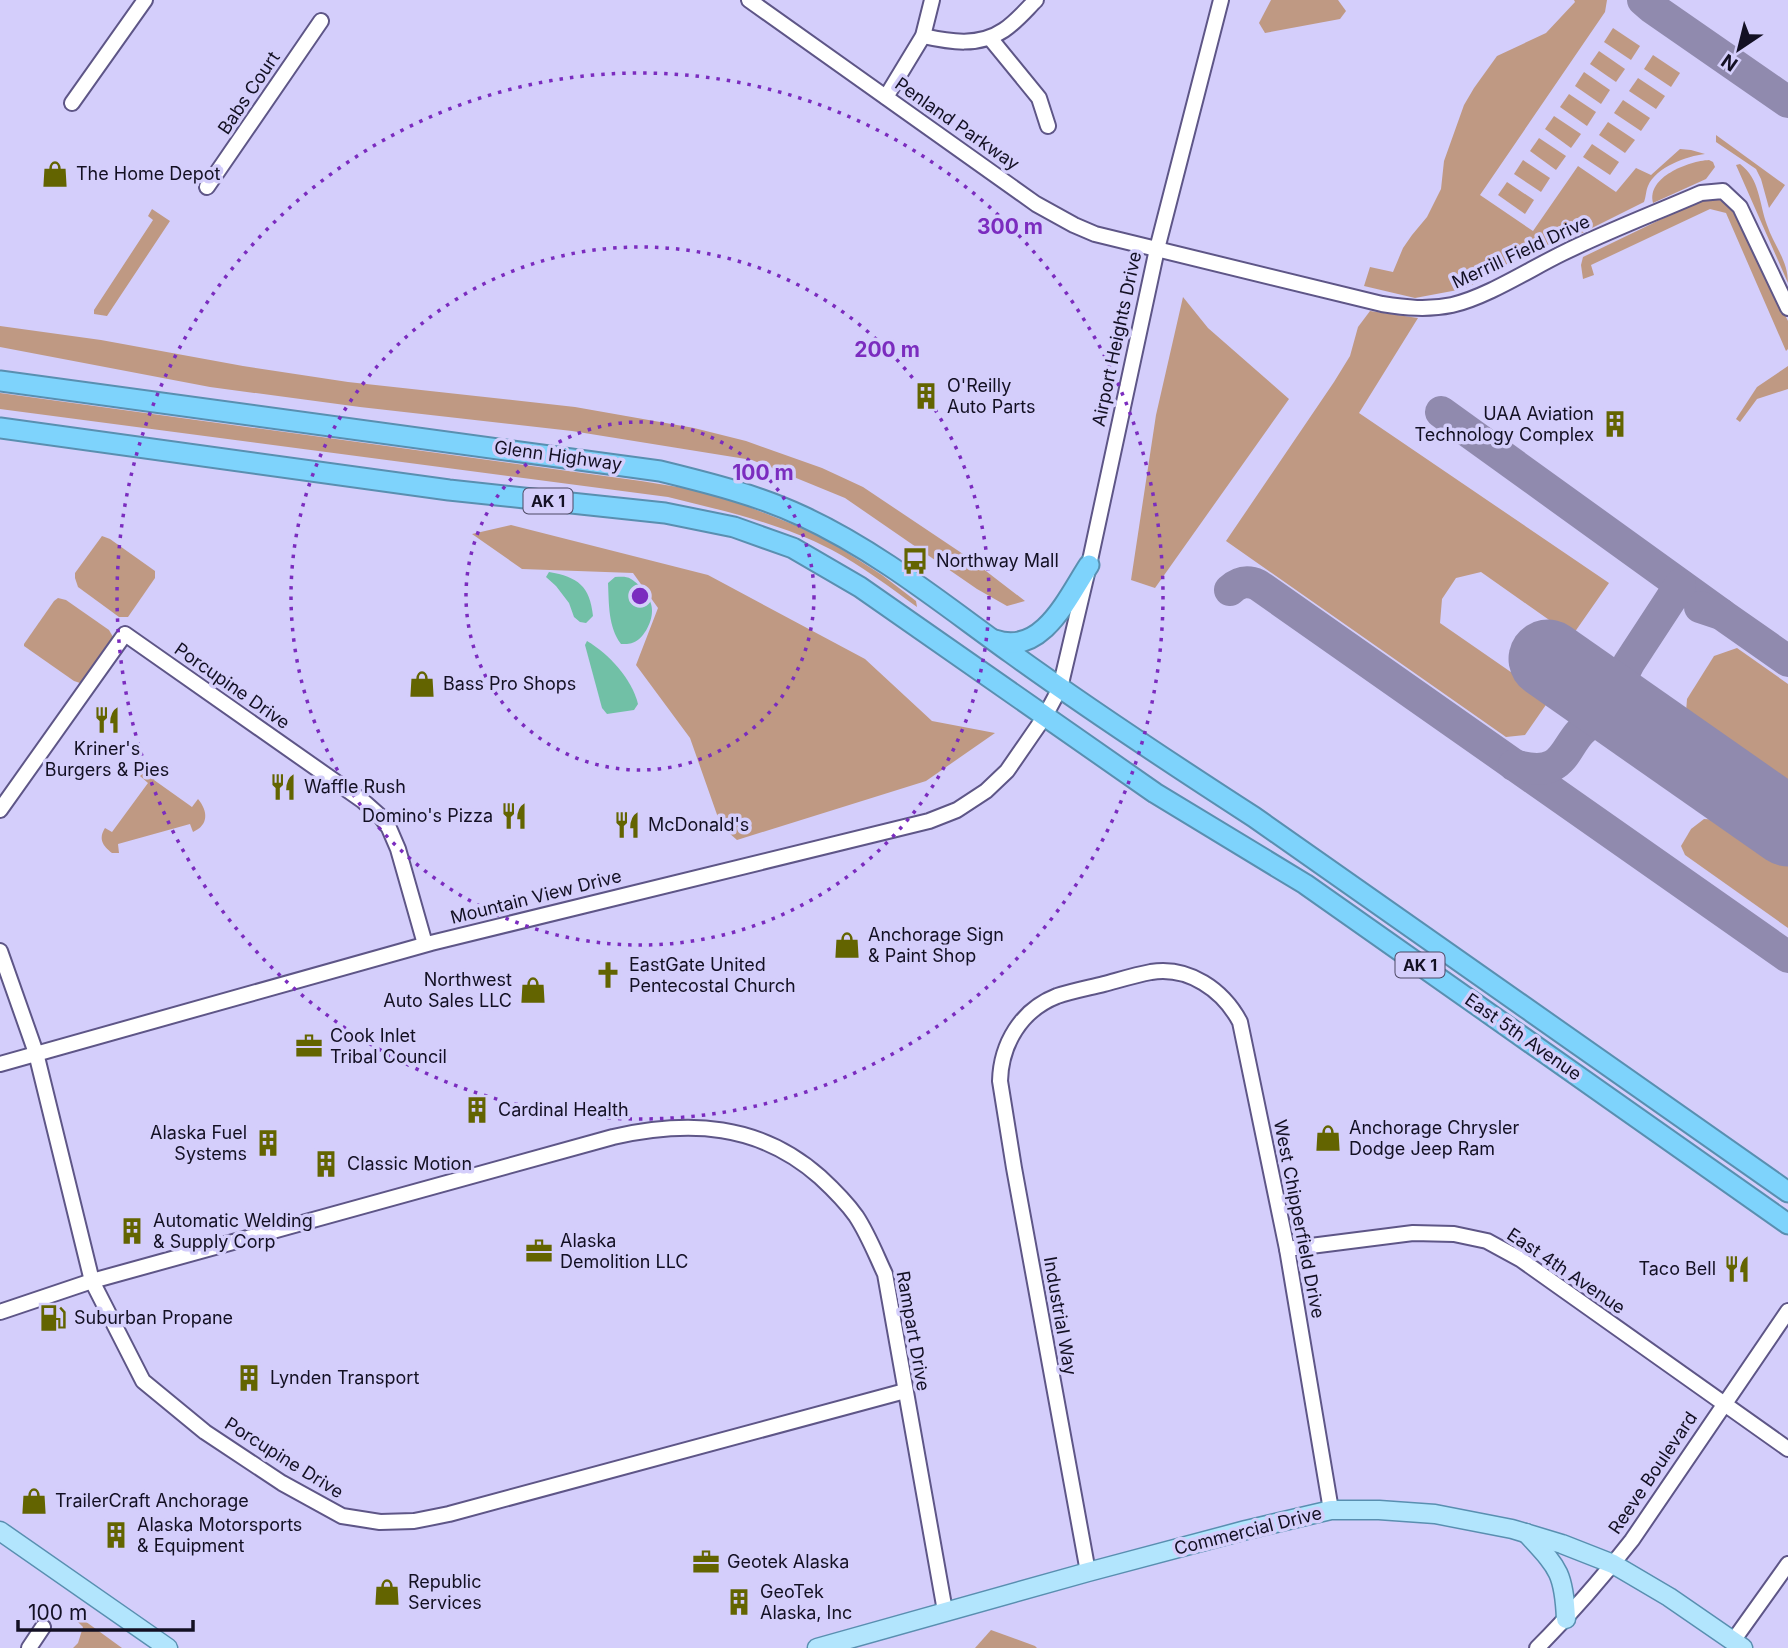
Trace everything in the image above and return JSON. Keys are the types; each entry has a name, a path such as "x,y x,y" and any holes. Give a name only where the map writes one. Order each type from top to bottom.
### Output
{"highway":[{"path":"0,372 77,391"},
{"name":"Glenn Highway","path":"0,380 647,469 740,491 802,516 854,543 1060,688"},
{"name":"AK 1","path":"0,428 449,490 665,513 734,527 793,548 860,587 1045,716"},
{"path":"989,637 1006,644 1018,644 1042,631 1089,565"},
{"name":"East 5th Avenue","path":"1060,688 1172,765 1254,817 1788,1192"},
{"name":"East 5th Avenue","path":"1045,716 1155,793 1305,884 1788,1224"}],"main road":[{"name":"Commercial Drive","path":"817,1648 1088,1572 1331,1510 1435,1514 1512,1529 1562,1544 1613,1564 1669,1597 1738,1644"},
{"path":"0,1531 168,1648"},
{"path":"1526,1533 1556,1566 1565,1596 1566,1619"}],"street":[{"path":"72,103 145,0"},
{"name":"Penland Parkway","path":"749,0 1036,204 1095,234 1157,248"},
{"path":"886,97 923,36 932,0"},
{"path":"923,36 950,42 990,38 1004,30 1036,0"},
{"name":"Airport Heights Drive","path":"1060,688 1157,248 1221,0"},
{"name":"Babs Court","path":"208,187 321,20"},
{"path":"990,38 1038,98 1048,126"},
{"name":"Merrill Field Drive","path":"1157,248 1382,304 1405,308 1438,307 1481,294 1566,252 1701,193 1723,191 1740,207 1788,308"},
{"name":"Porcupine Drive","path":"0,810 125,634 363,801 381,817 398,849 425,944"},
{"name":"Mountain View Drive","path":"0,1064 425,944 929,821 957,810 986,791 1007,771 1045,716 1060,688"},
{"name":"Porcupine Drive","path":"0,951 36,1053 92,1282 143,1381 205,1432 284,1484 342,1516 380,1522 414,1521 449,1514 905,1391"},
{"name":"Industrial Way","path":"1088,1572 1001,1093 1000,1066 1016,1027 1046,1001 1153,972 1173,972"},
{"name":"West Chipperfield Drive","path":"1173,972 1197,979 1212,988 1233,1009 1240,1022 1287,1249 1331,1510"},
{"name":"Rampart Drive","path":"0,1311 92,1282 613,1137 679,1127 741,1133 774,1145 805,1165 834,1190 856,1216 885,1274 945,1611"},
{"name":"East 4th Avenue","path":"1287,1249 1413,1233 1454,1234 1487,1241 1520,1259 1788,1449"},
{"name":"Reeve Boulevard","path":"1537,1648 1566,1619 1632,1540 1788,1311"},
{"path":"1738,1644 1788,1564"},
{"path":"29,1648 43,1627"}],"shaded area":[{"path":"1271,0 1338,0 1346,11 1340,19 1265,33 1259,23"},
{"path":"1574,0 1607,0 1605,12 1480,195 1533,231 1578,166 1616,192 1636,168 1651,175 1680,149 1705,154 1681,160 1658,173 1648,186 1644,202 1570,239 1518,257 1463,289 1415,298 1364,286 1370,267 1393,272 1403,248 1427,217 1441,189 1444,161 1464,105 1497,56 1546,33"},
{"path":"1613,28 1640,46 1631,60 1604,42"},
{"path":"1599,51 1625,69 1616,82 1590,64"},
{"path":"1653,55 1680,73 1671,87 1644,69"},
{"path":"1584,72 1610,90 1601,104 1575,86"},
{"path":"1638,78 1665,96 1656,109 1629,91"},
{"path":"1569,94 1596,112 1587,126 1560,107"},
{"path":"1623,100 1650,118 1641,131 1614,113"},
{"path":"1554,116 1581,134 1571,148 1545,129"},
{"path":"1608,122 1635,140 1625,153 1599,135"},
{"path":"1716,135 1785,185 1769,208 1756,169 1716,142"},
{"path":"1539,138 1566,156 1556,170 1530,151"},
{"path":"1592,144 1619,162 1610,175 1583,157"},
{"path":"1523,160 1550,178 1541,192 1514,174"},
{"path":"1709,160 1715,167 1706,179 1653,203 1656,185 1662,178 1691,163"},
{"path":"1740,164 1755,184 1767,225 1786,267 1788,283 1736,165"},
{"path":"1507,182 1534,200 1525,214 1498,195"},
{"path":"1705,198 1729,204 1788,321 1786,351 1726,213 1710,209 1591,265 1594,275 1583,279 1583,257"},
{"path":"152,209 170,221 107,316 94,314 94,310 153,220 148,216"},
{"path":"1183,297 1208,328 1289,399 1155,588 1131,580 1156,415"},
{"path":"1370,311 1418,318 1359,413 1609,583 1572,636 1481,572 1456,578 1442,599 1440,623 1550,699 1525,735 1506,737 1226,541 1334,382 1350,356 1358,327"},
{"path":"0,326 101,340 348,382 575,407 694,428 746,441 822,468 863,487 969,558 1025,601 1007,606 977,589 845,498 752,460 572,431 210,387 0,347"},
{"path":"1788,366 1788,389 1757,399 1740,422 1736,419 1757,387"},
{"path":"0,393 714,493 832,543 882,575 916,601 917,607 853,562 792,532 668,497 0,409"},
{"path":"511,525 708,575 865,659 932,721 995,733 926,781 737,840 721,826 690,738 636,665 658,608 633,573 522,569 472,534"},
{"path":"102,536 155,571 155,578 128,617 119,617 78,587 75,578 75,573"},
{"path":"549,572 575,580 585,590 593,616 586,623 574,617 569,603 546,577"},
{"path":"615,577 627,577 635,582 651,602 652,616 646,630 640,638 631,643 621,644 611,623 608,583"},
{"path":"58,598 66,600 109,630 113,637 80,683 24,646"},
{"path":"587,641 611,660 631,685 638,704 634,710 607,714 602,708 585,645"},
{"path":"1737,648 1788,684 1788,789 1686,712 1687,699 1714,656"},
{"path":"151,770 158,772 154,780 192,807 198,799 204,808 204,822 193,832 190,824 118,844 119,853 112,853 102,842 103,832 105,828 112,832 148,783 140,776"},
{"path":"1704,819 1720,820 1788,866 1788,928 1685,855 1681,846 1691,829"},
{"path":"78,1616 122,1648 73,1648 78,1643 83,1627 73,1617"},
{"path":"991,1630 1035,1646 1037,1648 975,1648"}],"taxiway":[{"path":"1643,0 1788,102"},
{"path":"1441,412 1721,614"},
{"path":"1230,590 1243,583 1258,585 1788,957"},
{"path":"1640,723 1625,698 1622,677 1680,585"},
{"path":"1700,607 1721,614 1788,661"},
{"path":"1514,765 1534,769 1548,768 1564,755 1585,727 1597,721 1613,719 1640,723"}],"runway":[{"path":"1548,659 1788,827"}],"place":[{"name":"The Home Depot","path":"55,174"},
{"name":"O'Reilly Auto Parts","path":"926,396"},
{"name":"UAA Aviation Technology Complex","path":"1615,424"},
{"name":"Northway Mall","path":"915,561"},
{"name":"Bass Pro Shops","path":"422,684"},
{"name":"Kriner's Burgers & Pies","path":"107,720"},
{"name":"Waffle Rush","path":"283,787"},
{"name":"Domino's Pizza","path":"514,816"},
{"name":"McDonald's","path":"627,825"},
{"name":"Anchorage Sign & Paint Shop","path":"847,945"},
{"name":"EastGate United Pentecostal Church","path":"608,975"},
{"name":"Northwest Auto Sales LLC","path":"533,990"},
{"name":"Cook Inlet Tribal Council","path":"309,1046"},
{"name":"Cardinal Health","path":"477,1110"},
{"name":"Anchorage Chrysler Dodge Jeep Ram","path":"1328,1138"},
{"name":"Alaska Fuel Systems","path":"268,1143"},
{"name":"Classic Motion","path":"326,1164"},
{"name":"Automatic Welding & Supply Corp","path":"132,1231"},
{"name":"Alaska Demolition LLC","path":"539,1251"},
{"name":"Taco Bell","path":"1737,1269"},
{"name":"Suburban Propane","path":"53,1318"},
{"name":"Lynden Transport","path":"249,1378"},
{"name":"TrailerCraft Anchorage","path":"34,1501"},
{"name":"Alaska Motorsports & Equipment","path":"116,1535"},
{"name":"Geotek Alaska","path":"706,1562"},
{"name":"Republic Services","path":"387,1592"},
{"name":"GeoTek Alaska, Inc","path":"739,1602"}]}
